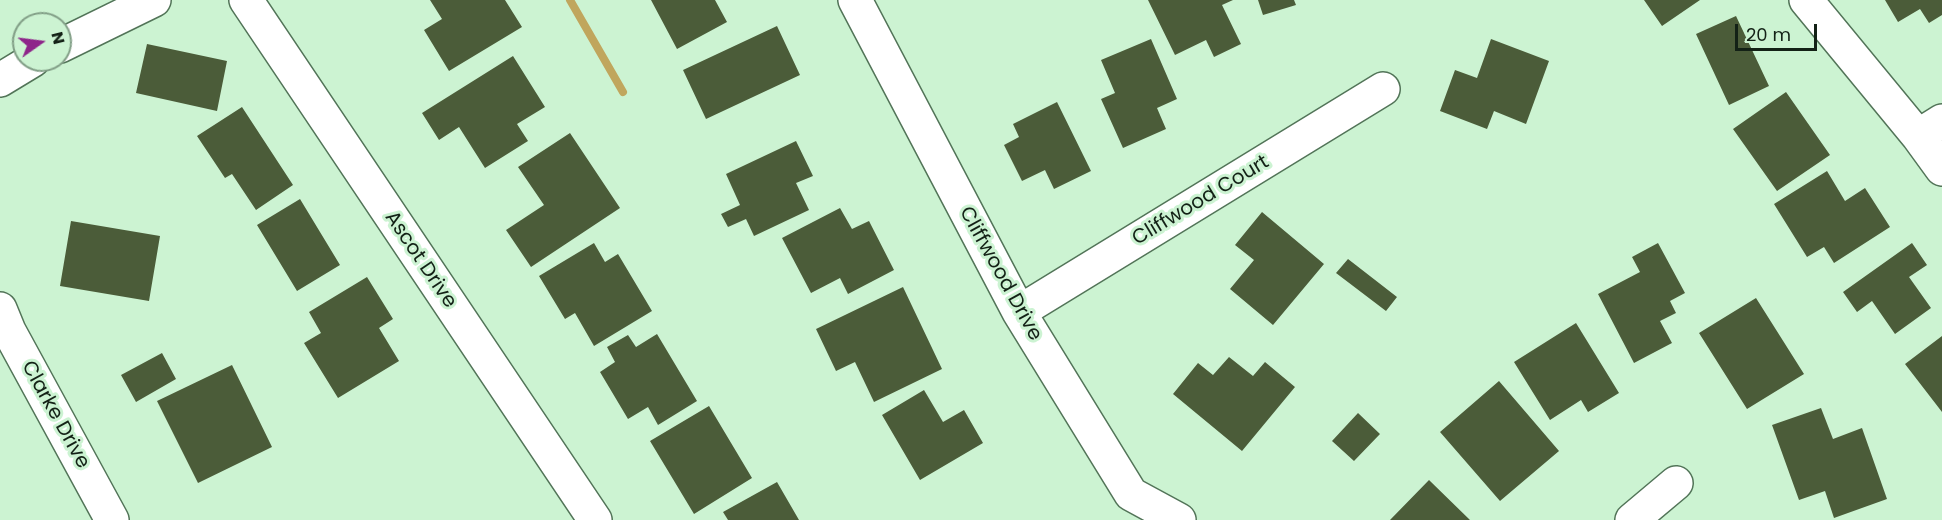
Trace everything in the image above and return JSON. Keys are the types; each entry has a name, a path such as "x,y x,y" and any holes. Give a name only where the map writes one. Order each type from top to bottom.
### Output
{"street":[{"path":"72,40 154,0"},
{"name":"Ascot Drive","path":"246,0 595,520"},
{"name":"Cliffwood Drive","path":"855,0 1018,312 1131,494 1179,520"},
{"path":"1806,0 1930,128 1942,169"},
{"path":"0,80 13,72"},
{"name":"Cliffwood Court","path":"1018,312 1383,89"},
{"name":"Clarke Drive","path":"0,309 9,331 112,520"},
{"path":"1632,520 1676,483"}],"building":[{"path":"430,0 505,0 522,27 449,71 424,30 442,19"},
{"path":"651,0 715,0 727,22 677,49"},
{"path":"1148,0 1233,0 1222,5 1241,44 1214,57 1206,40 1175,55"},
{"path":"1258,0 1294,0 1296,5 1263,15"},
{"path":"1644,0 1700,0 1662,26"},
{"path":"1885,0 1942,0 1942,15 1929,23 1920,9 1898,22"},
{"path":"1736,16 1769,86 1729,105 1696,34"},
{"path":"777,26 800,75 706,119 683,70"},
{"path":"1151,39 1177,99 1157,108 1166,129 1123,148 1101,99 1115,93 1101,60"},
{"path":"1491,39 1549,61 1526,124 1494,111 1487,129 1440,111 1455,70 1477,78"},
{"path":"147,44 227,61 217,111 136,93"},
{"path":"513,56 545,107 517,124 528,141 485,168 459,127 439,140 422,113"},
{"path":"1786,92 1830,155 1777,191 1733,129"},
{"path":"1057,102 1091,171 1054,189 1045,170 1022,181 1004,145 1019,137 1013,124"},
{"path":"242,107 293,185 256,210 232,174 225,178 197,136"},
{"path":"570,133 620,208 531,267 506,230 544,205 518,167"},
{"path":"796,141 813,176 796,183 809,210 754,236 746,219 728,227 721,214 740,205 726,174"},
{"path":"1827,171 1845,201 1865,188 1890,227 1834,263 1824,247 1807,257 1774,204"},
{"path":"300,199 340,265 297,291 257,225"},
{"path":"840,208 852,229 869,221 894,270 848,294 840,278 811,293 782,238"},
{"path":"1262,212 1324,264 1273,325 1230,289 1254,260 1235,245"},
{"path":"71,221 160,236 149,301 60,286"},
{"path":"594,243 605,262 618,254 652,311 594,346 575,313 565,319 539,276"},
{"path":"1658,243 1685,293 1670,301 1676,313 1660,321 1672,343 1634,363 1598,294 1640,272 1632,257"},
{"path":"1912,243 1927,265 1909,277 1931,308 1895,334 1872,301 1857,312 1843,292"},
{"path":"1348,259 1397,297 1386,311 1336,273"},
{"path":"367,277 393,319 379,328 399,361 338,398 304,343 321,333 309,312"},
{"path":"903,287 942,369 874,402 855,362 836,371 816,329"},
{"path":"1756,298 1804,374 1747,409 1699,333"},
{"path":"1576,323 1619,393 1588,412 1581,400 1550,420 1514,362"},
{"path":"657,334 697,401 658,425 648,407 628,419 600,372 615,362 607,347 628,335 636,347"},
{"path":"1942,336 1942,412 1905,364"},
{"path":"162,353 176,379 136,402 121,375"},
{"path":"1229,357 1253,376 1265,362 1295,387 1242,451 1173,394 1198,363 1213,375"},
{"path":"232,365 272,447 198,483 157,401"},
{"path":"1499,381 1559,451 1500,501 1440,432"},
{"path":"924,390 943,422 964,410 983,443 920,480 882,415"},
{"path":"709,406 752,478 694,514 650,441"},
{"path":"1821,408 1833,439 1862,428 1887,499 1834,518 1825,491 1799,500 1772,425"},
{"path":"1358,413 1380,434 1354,461 1332,441"},
{"path":"1429,480 1470,520 1390,520"},
{"path":"777,482 799,520 728,520 723,512"}],"waterway":[{"path":"570,0 623,92"}]}
